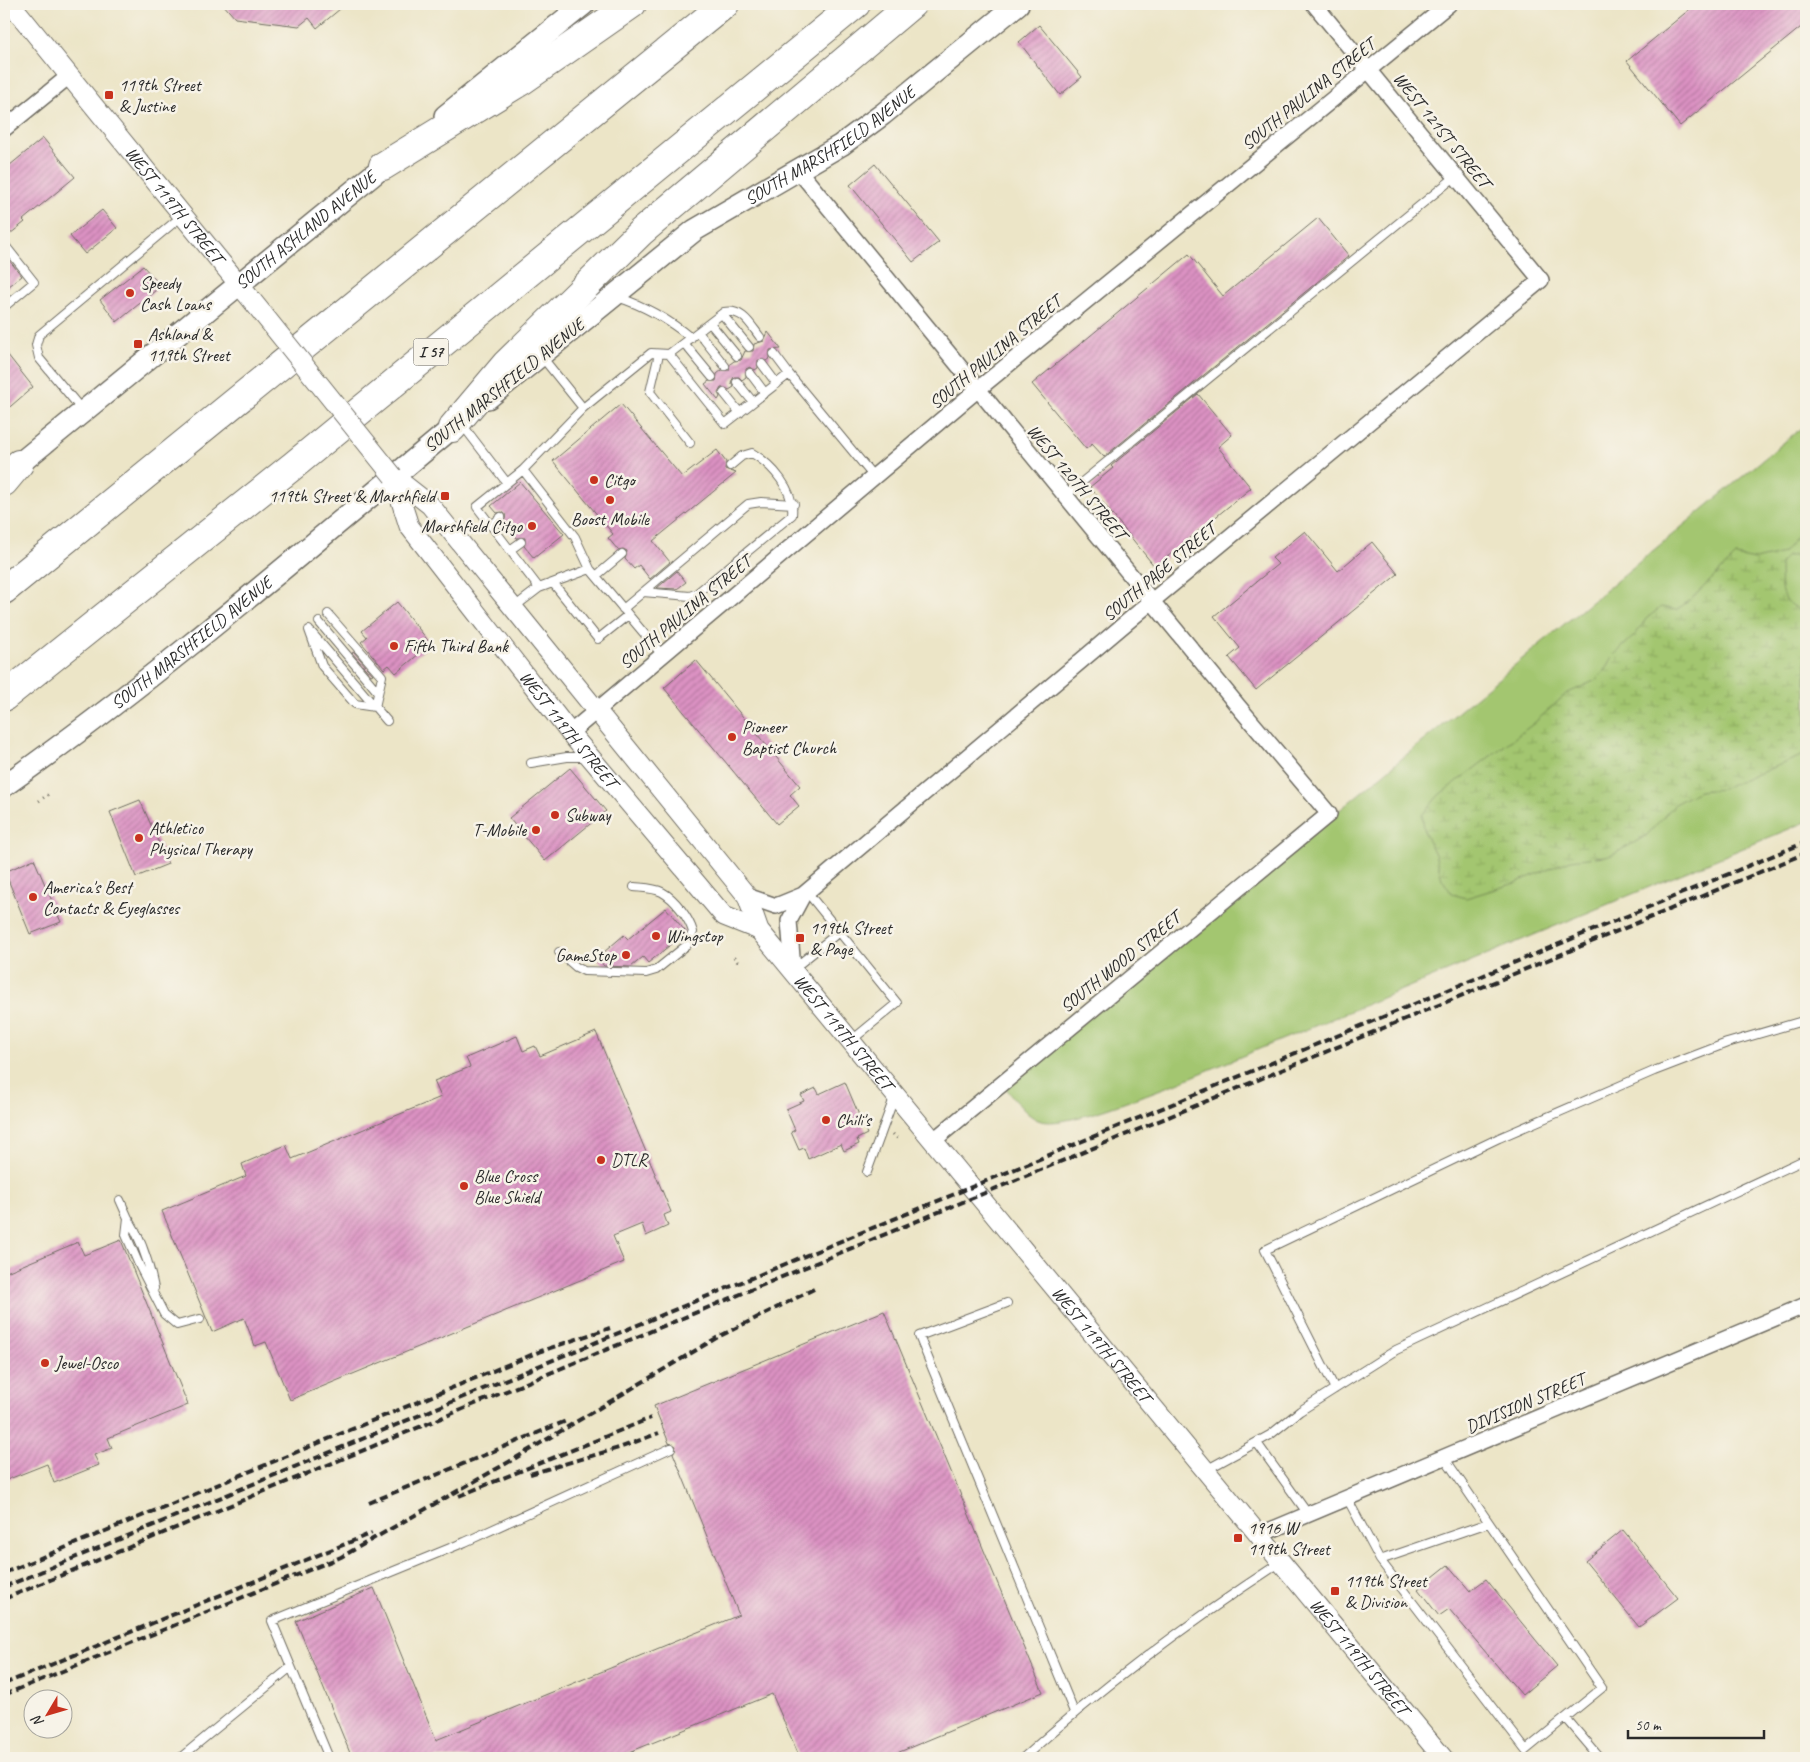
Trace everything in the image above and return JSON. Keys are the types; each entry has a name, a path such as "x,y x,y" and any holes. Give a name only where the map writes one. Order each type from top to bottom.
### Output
{"highway":[{"path":"383,166 523,80 632,4"},
{"path":"4,590 725,4"},
{"name":"I 57","path":"4,697 294,465 856,4"},
{"path":"456,425 506,364 641,232 912,4"}],"main road":[{"name":"SOUTH ASHLAND AVENUE","path":"9,474 83,411 584,4"},
{"name":"SOUTH MARSHFIELD AVENUE","path":"4,786 68,741 206,633 540,355 695,230 736,205 799,171 883,114 1018,4"}],"street":[{"name":"WEST 119TH STREET","path":"11,4 394,476 430,505 747,896 759,930 852,1040 1443,1758"},
{"name":"WEST 121ST STREET","path":"1314,4 1541,280"},
{"name":"SOUTH PAULINA STREET","path":"570,734 977,390 1449,4"},
{"path":"4,129 69,76"},
{"name":"WEST 120TH STREET","path":"799,171 977,390 1329,814"},
{"name":"SOUTH PAGE STREET","path":"747,896 776,906 805,894 1152,601 1541,280"},
{"name":"WEST 119TH STREET","path":"394,476 409,526 570,734 724,916 759,930"},
{"name":"SOUTH WOOD STREET","path":"934,1140 1329,814"},
{"name":"SOUTH PAGE STREET","path":"793,969 789,921 805,894"},
{"name":"DIVISION STREET","path":"1258,1534 1806,1305"}],"lane":[{"path":"1065,496 1456,176"},
{"path":"83,411 39,358 36,345 39,335 183,215"},
{"path":"4,244 34,282 4,307"},
{"path":"613,296 639,304 669,320 687,340 712,377"},
{"path":"539,588 477,507 523,470 583,408 651,353 669,354 722,314 734,311 743,315 760,337"},
{"path":"722,314 749,347"},
{"path":"710,323 737,356"},
{"path":"698,332 725,366"},
{"path":"659,354 650,392 690,443"},
{"path":"669,354 725,424 789,374"},
{"path":"774,354 874,477"},
{"path":"540,355 583,408"},
{"path":"762,364 777,384"},
{"path":"750,373 765,393"},
{"path":"737,382 753,402"},
{"path":"724,393 740,413"},
{"path":"456,425 507,483"},
{"path":"643,592 690,596 697,593 792,515 794,504 789,491 764,460 752,452 742,456 730,466"},
{"path":"523,470 537,488 553,516 575,537 590,569 663,656"},
{"path":"530,494 537,488"},
{"path":"554,583 598,638 626,612 643,592 748,504 761,502 794,504"},
{"path":"491,526 500,517"},
{"path":"510,550 521,542"},
{"path":"596,576 622,554"},
{"path":"513,608 539,588 590,569"},
{"path":"328,614 382,676 375,707"},
{"path":"319,622 378,692"},
{"path":"375,707 355,704 322,666 310,630 387,721"},
{"path":"531,763 567,757 590,757"},
{"path":"559,952 576,967 584,970 638,974 656,970 687,945 693,932 691,926 670,898 653,889 634,888"},
{"path":"805,894 897,1003 852,1040"},
{"path":"793,969 839,932"},
{"path":"1335,1389 1265,1250 1499,1138 1654,1071 1727,1043 1806,1020"},
{"path":"867,1172 895,1093"},
{"path":"1206,1470 1270,1435 1300,1411 1396,1350 1806,1159"},
{"path":"120,1200 136,1231 148,1262 155,1295 164,1314 171,1322 177,1325 200,1319"},
{"path":"1007,1302 919,1336 1074,1712"},
{"path":"1257,1442 1308,1514"},
{"path":"329,1758 272,1621 466,1542 671,1448"},
{"path":"1346,1498 1380,1560 1526,1750 1602,1688 1444,1457"},
{"path":"1380,1560 1488,1523"},
{"path":"1023,1758 1074,1712 1159,1646 1282,1562"},
{"path":"180,1758 291,1667"},
{"path":"1566,1718 1600,1758"}],"path":[{"path":"39,801 49,794"},
{"path":"734,957 739,964"}],"green space":[{"path":"1806,424 1806,822 1175,1084 1105,1110 1049,1122 1038,1120 1028,1114 1020,1105 1005,1087"},
{"path":"1806,525 1806,555 1787,556 1780,563 1780,581 1782,594 1785,599 1806,613 1806,754 1722,789 1699,791 1676,803 1646,836 1612,855 1571,860 1515,883 1466,898 1452,894 1442,879 1435,854 1425,834 1422,815 1439,795 1533,724 1566,694 1596,680 1607,668 1613,656 1636,634 1646,619 1661,607 1676,610 1689,601 1736,556 1755,560 1783,553"}],"building":[{"path":"223,4 346,4 317,28 309,18 299,26 235,18"},
{"path":"1696,4 1806,4 1806,23 1680,126 1627,61"},
{"path":"1039,25 1082,77 1060,95 1019,42"},
{"path":"43,138 75,177 23,220 25,222 10,234 4,226 4,170"},
{"path":"875,164 939,242 913,262 850,185"},
{"path":"102,210 117,228 85,254 70,236"},
{"path":"1318,218 1349,256 1104,457 1092,444 1086,449 1032,384 1189,254 1223,296"},
{"path":"4,254 22,276 4,290"},
{"name":"Speedy Cash Loans","path":"143,266 161,286 117,322 100,300"},
{"path":"768,332 781,349 770,350 770,358 766,361 758,360 758,368 755,370 750,367 746,369 746,377 742,380 739,377 734,377 731,382 734,387 729,390 721,388 718,393 720,397 718,400 705,384 709,381 716,381 717,374 722,370 729,370 730,364 741,360 745,351 753,351 754,344 764,341"},
{"path":"4,350 33,387 4,412"},
{"path":"1198,394 1232,435 1218,447 1251,488 1155,567 1090,487 1113,468 1111,466"},
{"path":"621,404 682,477 717,450 726,462 725,469 736,473 653,541 670,562 650,579 639,565 634,569 625,559 627,551 623,549 618,550 608,538 613,534 553,461"},
{"name":"Marshfield Citgo","path":"520,482 564,534 534,558 524,546 525,538 517,538 504,522 505,514 502,512 497,513 491,506"},
{"path":"1305,531 1338,571 1372,542 1398,574 1256,690 1229,657 1240,648 1214,616 1278,564 1272,558"},
{"path":"677,571 686,582 677,589 657,588"},
{"name":"Fifth Third Bank","path":"397,602 431,644 396,673 389,665 384,669 361,642 367,637 362,631"},
{"path":"354,652 373,674 371,675 352,653"},
{"name":"Pioneer Baptist Church","path":"696,660 800,786 790,795 799,806 777,824 664,688"},
{"path":"570,768 606,811 545,861 509,818"},
{"name":"Athletico Physical Therapy","path":"140,800 168,864 136,877 110,812"},
{"name":"America's Best Contacts & Eyeglasses","path":"34,859 61,922 30,934 5,872"},
{"path":"666,908 686,932 648,963 643,957 631,967 604,966 597,958 624,935 628,939"},
{"path":"596,1032 671,1212 664,1215 668,1226 646,1236 642,1224 613,1236 624,1262 290,1400 266,1342 255,1346 244,1318 212,1332 162,1211 246,1176 242,1164 286,1145 292,1159 441,1097 434,1081 470,1067 466,1058 517,1036 523,1051 535,1046 540,1056"},
{"name":"Chili's","path":"845,1082 867,1134 857,1139 859,1144 844,1151 841,1144 808,1159 804,1148 799,1150 791,1132 795,1130 786,1109 804,1101 801,1095 816,1088 819,1094"},
{"path":"121,1240 188,1405 108,1438 112,1448 94,1455 99,1465 54,1483 47,1464 4,1481 4,1273 78,1242 84,1255"},
{"path":"884,1311 1043,1692 885,1758 800,1758 772,1694 615,1758 352,1758 296,1621 374,1588 436,1740 739,1615 673,1453 676,1446 669,1443 654,1406"},
{"path":"1623,1530 1678,1598 1639,1627 1585,1561"},
{"path":"1448,1565 1470,1591 1486,1579 1557,1666 1522,1695 1449,1609 1439,1616 1418,1589"}],"railway":[{"path":"4,1587 1806,842"},
{"path":"4,1599 1806,853"},
{"path":"4,1695 341,1557 514,1459 718,1337 816,1288"},
{"path":"4,1573 541,1351 610,1328"},
{"path":"459,1496 651,1418"},
{"path":"369,1503 566,1421"},
{"path":"530,1474 622,1447 659,1433"},
{"path":"4,1684 372,1533"}],"place":[{"name":"119th Street & Justine","path":"109,95"},
{"name":"Speedy Cash Loans","path":"130,293"},
{"name":"Ashland & 119th Street","path":"138,344"},
{"name":"Citgo","path":"594,480"},
{"name":"119th Street & Marshfield","path":"445,496"},
{"name":"Boost Mobile","path":"610,500"},
{"name":"Marshfield Citgo","path":"532,526"},
{"name":"Fifth Third Bank","path":"394,646"},
{"name":"Pioneer Baptist Church","path":"732,737"},
{"name":"Subway","path":"555,815"},
{"name":"T-Mobile","path":"536,830"},
{"name":"Athletico Physical Therapy","path":"139,838"},
{"name":"America's Best Contacts & Eyeglasses","path":"33,897"},
{"name":"Wingstop","path":"656,936"},
{"name":"119th Street & Page","path":"800,938"},
{"name":"GameStop","path":"626,955"},
{"name":"Chili's","path":"826,1120"},
{"name":"DTLR","path":"601,1160"},
{"name":"Blue Cross Blue Shield","path":"464,1186"},
{"name":"Jewel-Osco","path":"45,1363"},
{"name":"1916 W 119th Street","path":"1238,1538"},
{"name":"119th Street & Division","path":"1335,1591"}]}
